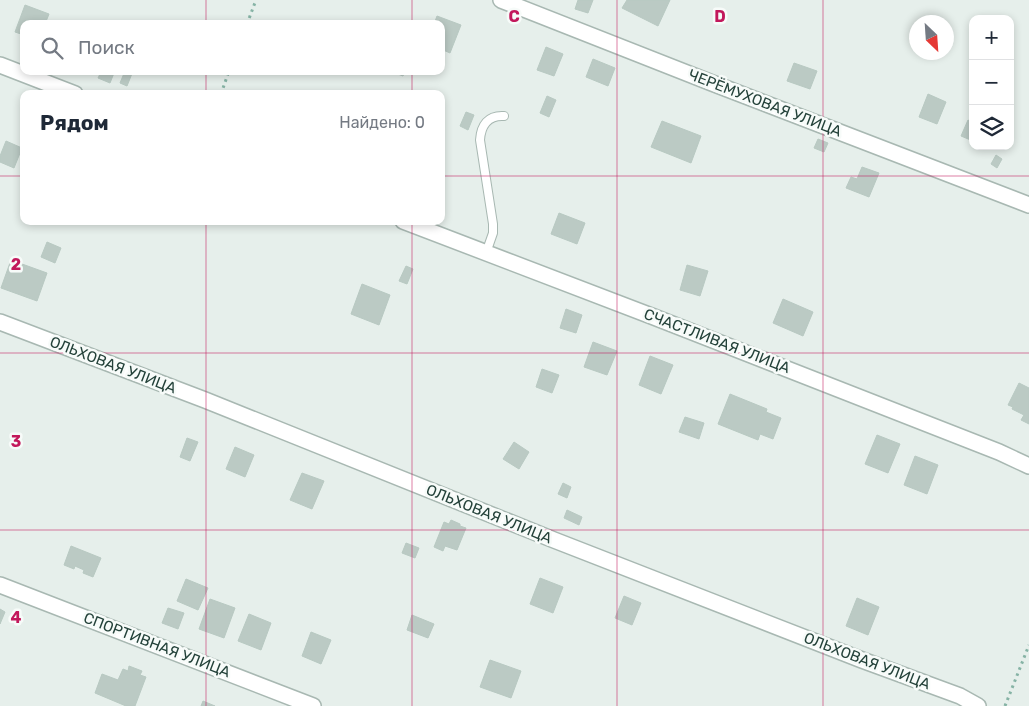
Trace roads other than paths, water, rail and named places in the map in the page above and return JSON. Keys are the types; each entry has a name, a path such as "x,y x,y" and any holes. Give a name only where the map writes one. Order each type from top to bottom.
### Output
{"street":[{"name":"ЧЕРЁМУХОВАЯ УЛИЦА","path":"501,0 1029,205"},
{"path":"0,65 20,73"},
{"path":"26,75 65,90"},
{"name":"СЧАСТЛИВАЯ УЛИЦА","path":"413,225 654,316 999,452 1029,466"},
{"name":"ОЛЬХОВАЯ УЛИЦА","path":"0,322 205,400 554,540 862,660 960,696 978,706"},
{"name":"СПОРТИВНАЯ УЛИЦА","path":"0,585 313,706"}],"lane":[{"path":"486,253 493,224 480,133 482,125 486,121 497,116 504,116"}]}
